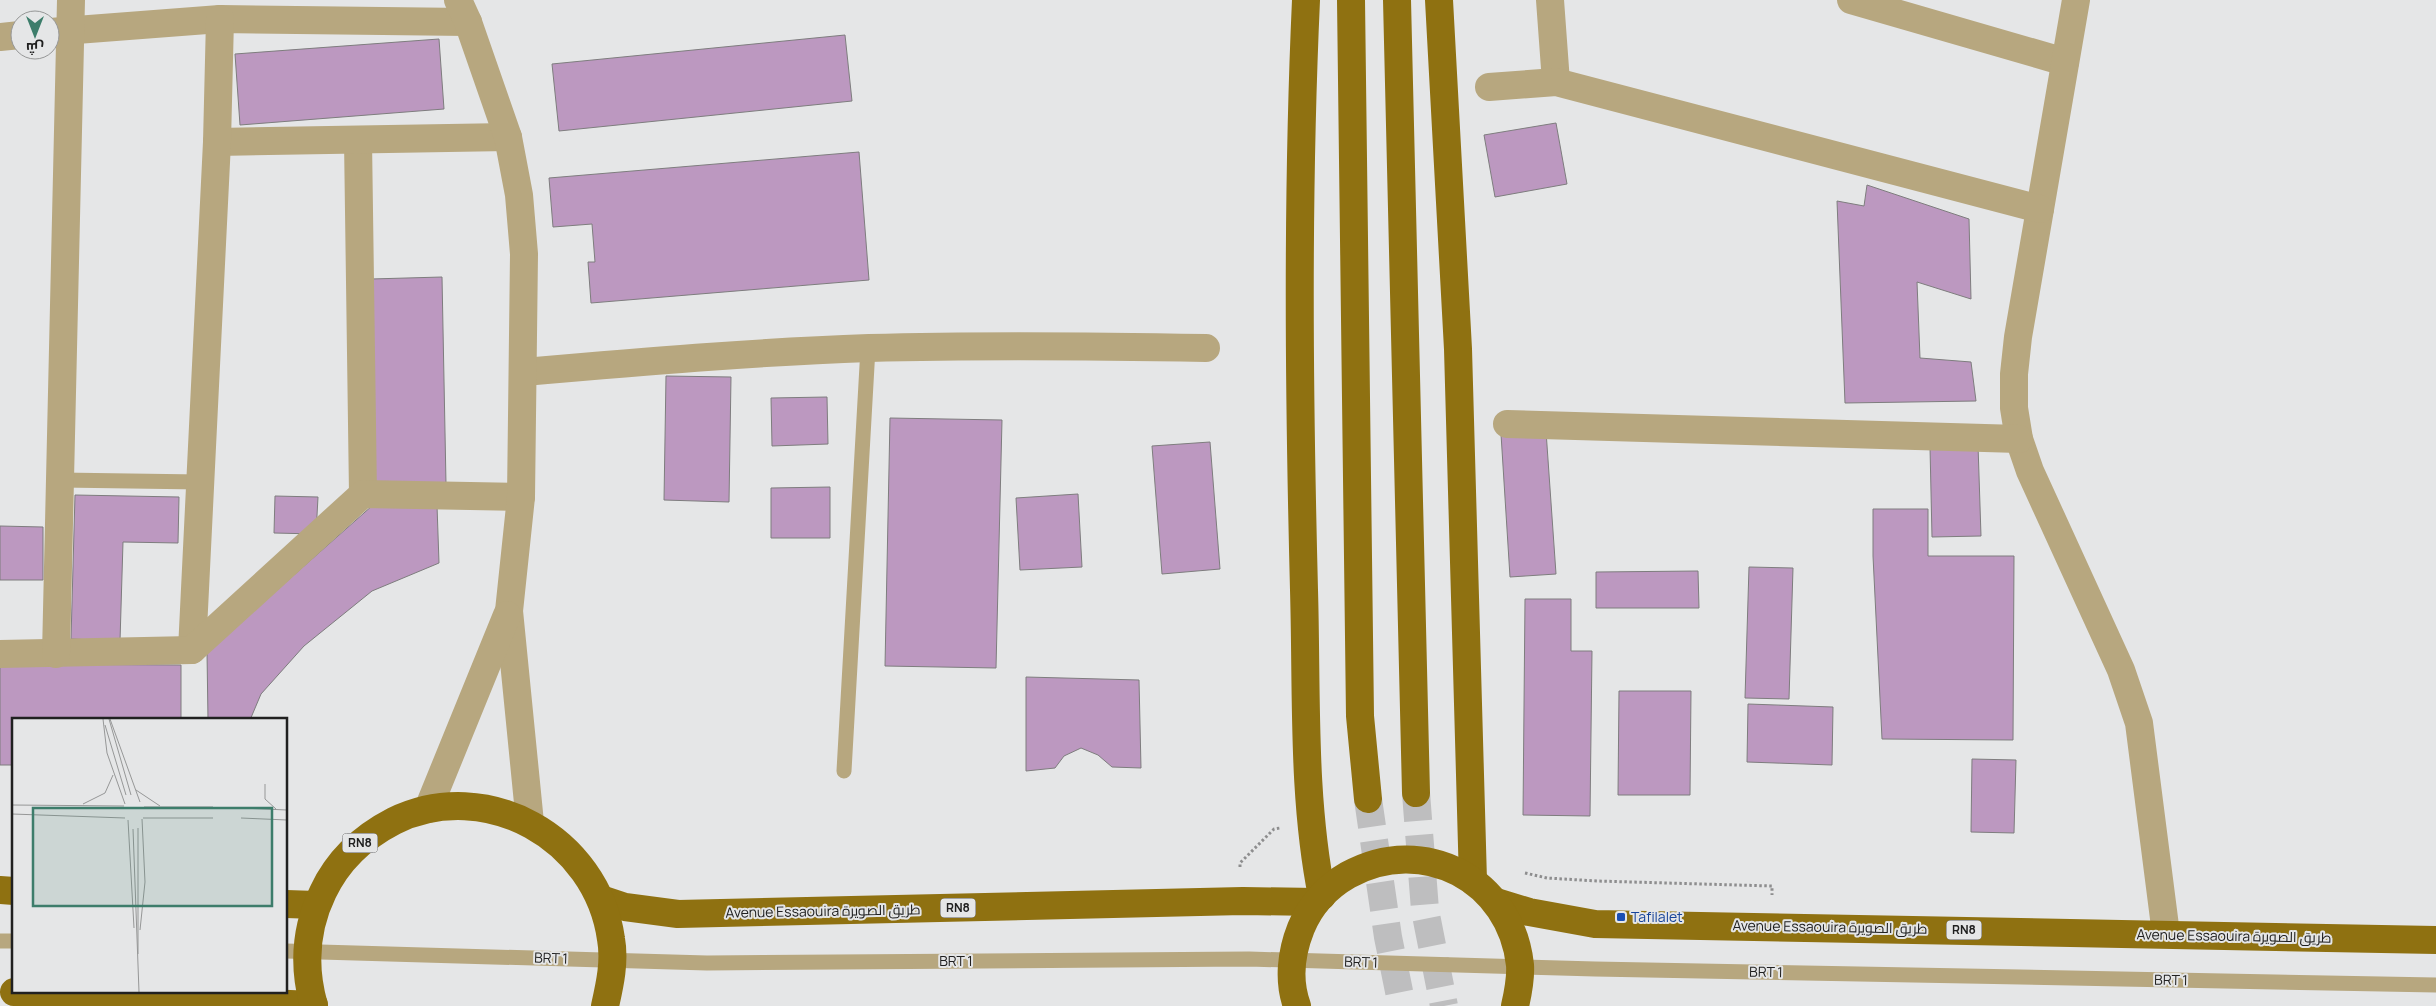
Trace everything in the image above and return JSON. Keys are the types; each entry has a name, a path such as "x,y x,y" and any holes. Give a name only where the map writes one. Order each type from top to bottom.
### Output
{"main road":[{"path":"1306,0 1300,240 1300,410 1310,826 1319,899"},
{"path":"1351,0 1360,716 1368,799"},
{"path":"1397,0 1416,793"},
{"path":"1439,0 1458,349 1473,881"},
{"name":"RN8","path":"57,994 314,1006 307,970 297,951 310,928 316,905 342,861 360,843 381,828 404,816 428,809 470,806 511,814 530,823 564,847 591,881 601,899 611,939 610,987 604,1006"},
{"path":"1297,1006 1292,979 1292,960 1297,939 1305,920 1319,899 1340,880 1361,868 1383,861 1406,859 1430,861 1452,869 1473,881 1496,902 1508,922 1516,944 1520,967 1515,1006"},
{"name":"Avenue Essaouira طريق الصويرة","path":"601,899 625,907 678,914 1319,899"},
{"name":"Avenue Essaouira طريق الصويرة","path":"1496,902 1529,912 1595,924 2436,940"},
{"path":"288,904 316,905"}],"street":[{"path":"70,0 60,31 220,19 463,11 508,137 519,195 524,254 521,497 509,611 530,823"},
{"path":"1550,0 1556,82"},
{"path":"1851,0 2065,62"},
{"path":"2076,0 2018,337 2014,374 2014,408 2019,439 2034,480 2121,670 2137,714 2144,751 2166,934"},
{"path":"192,650 217,142 220,19"},
{"path":"56,654 60,480 60,60"},
{"path":"1489,87 1556,82 2040,209"},
{"path":"217,142 508,137"},
{"path":"358,140 363,494"},
{"path":"524,372 696,358 868,348 1037,345 1206,348"},
{"path":"1507,424 2019,439"},
{"path":"0,654 192,650 363,494 521,497"},
{"path":"428,809 509,611"}],"lane":[{"path":"844,771 868,348"},
{"path":"60,480 201,482"},
{"name":"BRT 1","path":"297,951 717,963 1292,960 1520,967 2436,985"}],"path":[{"path":"1243,901 1240,862 1274,829 1310,826"},
{"path":"1519,872 1547,878 1597,881 1772,886 1773,926"}],"building":[{"path":"845,35 852,101 559,131 552,64"},
{"path":"439,39 444,109 240,125 235,54"},
{"path":"1556,123 1567,184 1495,197 1484,135"},
{"path":"859,152 869,280 591,303 588,262 595,262 592,224 553,227 549,178"},
{"path":"1867,185 1969,219 1971,299 1917,282 1920,358 1971,362 1976,401 1845,403 1837,201 1864,206"},
{"path":"442,277 446,484 375,485 371,279"},
{"path":"666,376 731,377 729,502 664,500"},
{"path":"827,397 828,444 772,446 771,398"},
{"path":"890,418 1002,420 996,668 885,666"},
{"path":"1546,431 1556,574 1510,577 1501,434"},
{"path":"1210,442 1220,569 1162,574 1152,446"},
{"path":"1978,445 1981,536 1932,537 1930,447"},
{"path":"830,487 830,538 771,538 771,488"},
{"path":"1078,494 1082,567 1020,570 1016,498"},
{"path":"75,495 179,497 178,543 123,542 120,641 71,639"},
{"path":"275,496 318,497 316,534 274,533"},
{"path":"373,505 437,505 439,563 372,591 304,646 261,694 251,718 208,718 207,652"},
{"path":"1873,509 1928,509 1928,556 2014,556 2013,740 1882,739 1873,556"},
{"path":"0,526 43,527 43,580 0,580"},
{"path":"1749,567 1793,568 1789,699 1745,698"},
{"path":"1698,571 1699,608 1596,608 1596,572"},
{"path":"1525,599 1571,599 1571,651 1592,651 1590,816 1523,815"},
{"path":"0,664 181,665 181,718 12,718 12,765 0,765"},
{"path":"1026,677 1139,680 1141,768 1112,767 1098,755 1081,748 1064,756 1055,768 1026,771"},
{"path":"1619,691 1691,691 1690,795 1618,795"},
{"path":"1748,704 1833,707 1832,765 1747,762"},
{"path":"1972,759 2016,760 2014,833 1971,832"}],"tunnel":[{"path":"1416,793 1425,910 1444,1006"},
{"path":"1368,799 1388,937 1402,1006"}],"place":[{"name":"Tafilalet","path":"1621,917"}]}
